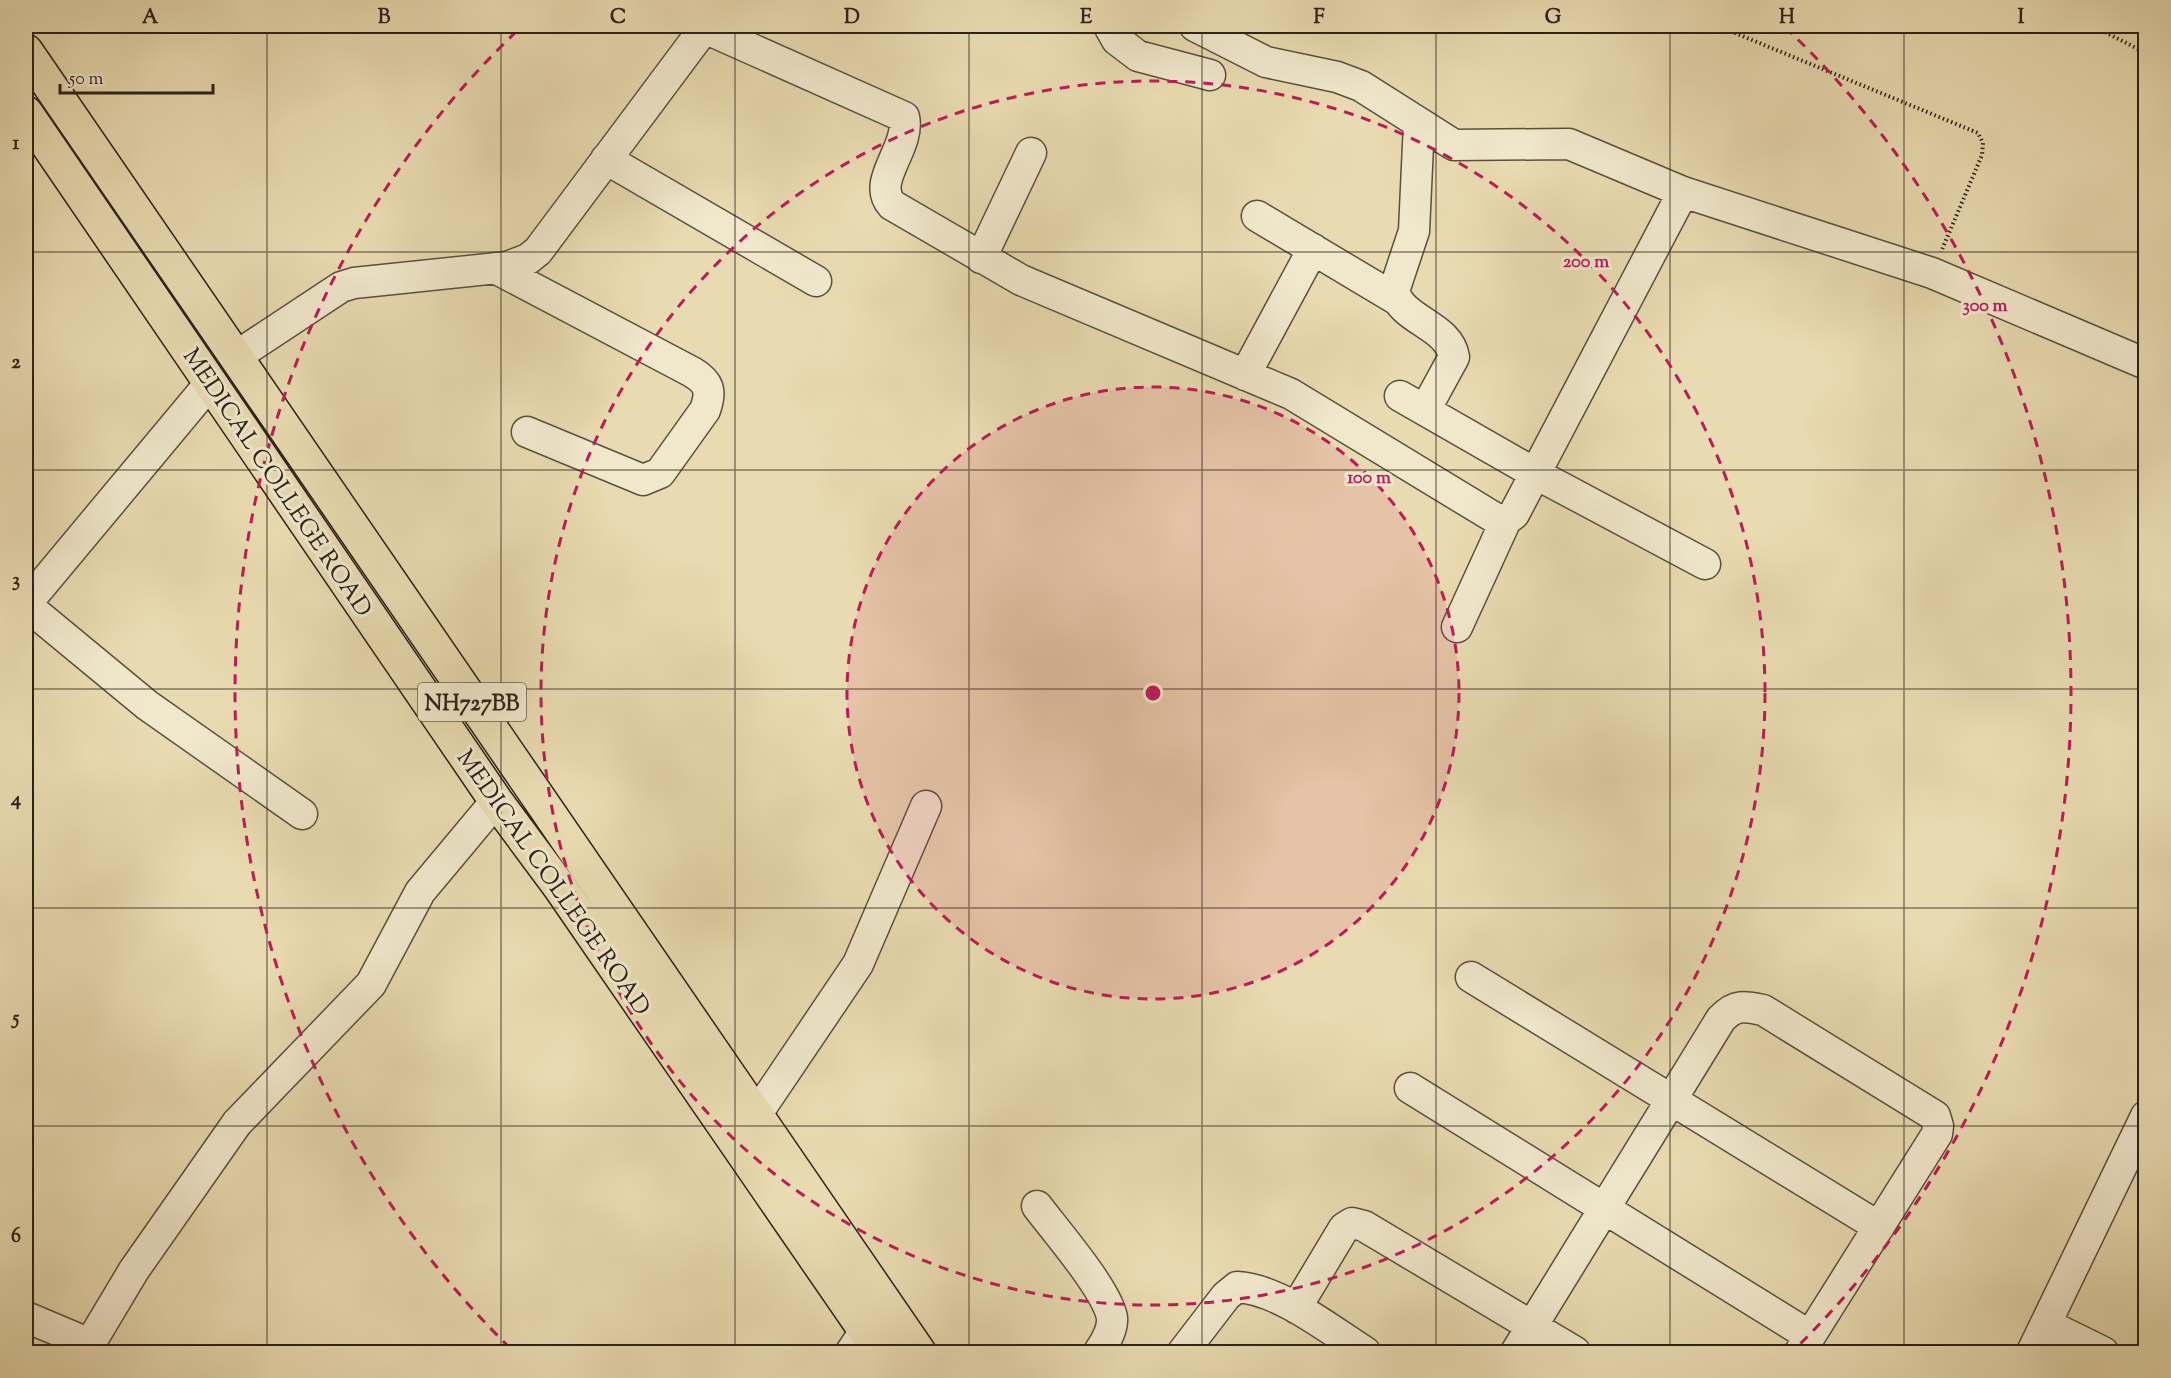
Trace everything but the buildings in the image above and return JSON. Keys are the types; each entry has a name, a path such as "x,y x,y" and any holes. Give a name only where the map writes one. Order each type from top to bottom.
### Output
{"highway":[{"name":"NH727BB","path":"26,51 919,1353"},
{"name":"MEDICAL COLLEGE ROAD","path":"26,113 496,801 559,886 865,1345"},
{"path":"162,312 189,289"}],"street":[{"path":"236,357 341,287 354,283 518,265 538,251 703,26 904,117 905,137 884,187 886,199 892,205 1021,280 1301,399 1495,518 1506,520"},
{"path":"1109,26 1117,40 1138,56 1210,75"},
{"path":"1196,26 1266,62 1349,81 1454,145 1569,144 1683,192 1932,273 2145,364"},
{"path":"1396,299 1394,291 1414,231 1419,123"},
{"path":"981,258 1031,153"},
{"path":"606,159 816,281"},
{"path":"1457,627 1506,520 1514,514 1536,474 1683,192"},
{"path":"1257,216 1396,299 1448,341 1453,350 1452,365 1413,403 1536,474 1705,564"},
{"path":"1245,375 1313,249"},
{"path":"495,268 692,372 704,379 709,387 709,399 705,410 660,473 643,480 527,432"},
{"path":"211,382 26,604 147,705 302,814"},
{"path":"26,1317 88,1348 134,1270 237,1123 366,990 420,892 496,801"},
{"path":"756,1115 858,964 926,806"},
{"path":"1471,977 1879,1227"},
{"path":"1410,1088 1604,1210 1805,1344 1936,1134 1938,1126 1935,1116 1763,1010 1744,1006 1731,1009 1721,1019 1670,1101 1604,1210 1533,1328 1516,1353"},
{"path":"2032,1353 2145,1116"},
{"path":"1037,1206 1105,1298 1112,1319 1106,1342 1099,1353"},
{"path":"1296,1308 1344,1228 1352,1223 1364,1226 1575,1353"},
{"path":"1183,1353 1226,1296 1237,1287 1248,1287 1296,1308 1365,1353"},
{"path":"2046,1324 2103,1353"}],"path":[{"path":"1718,26 1978,133 1983,143 1982,155 1932,273"},
{"path":"2093,26 2145,53"}]}
